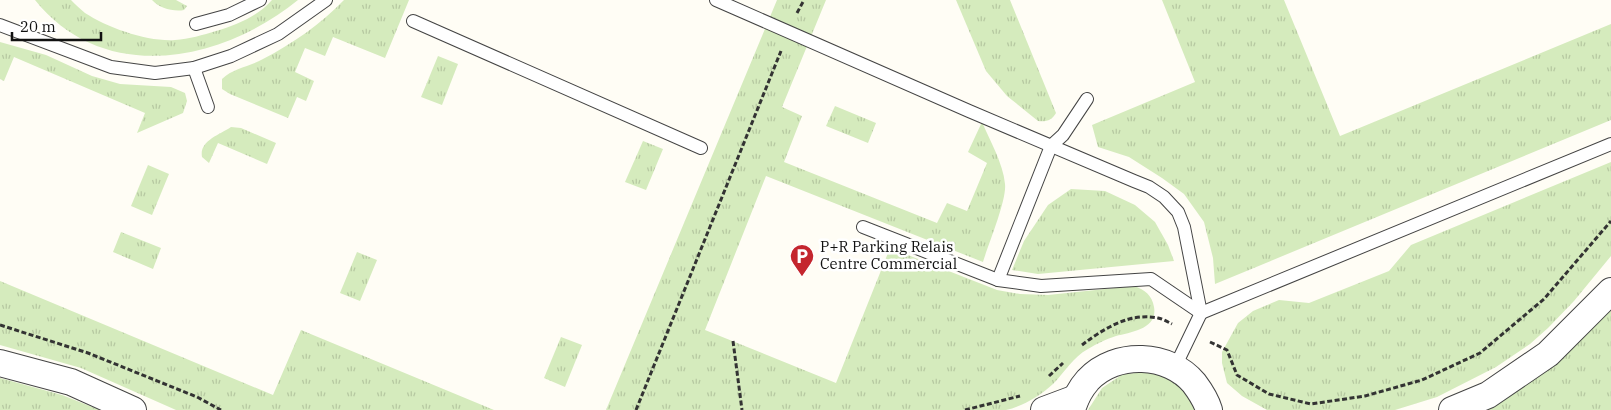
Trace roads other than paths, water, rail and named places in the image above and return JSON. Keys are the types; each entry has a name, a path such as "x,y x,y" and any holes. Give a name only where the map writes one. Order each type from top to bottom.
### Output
{"street":[{"path":"1452,410 1488,395 1548,354 1611,291"},
{"path":"1035,402 1074,404 1089,379 1108,366 1130,359 1153,360 1175,367 1189,377 1200,391 1209,410"},
{"path":"0,363 71,382 133,410"}],"lane":[{"path":"196,24 230,15 260,0"},
{"path":"0,25 111,66 155,73 194,68 231,56 278,34 326,0"},
{"path":"716,0 1150,188 1164,197 1178,212 1184,227 1201,313 1175,367"},
{"path":"413,21 701,148"},
{"path":"194,68 208,107"},
{"path":"998,280 1050,146 1063,135 1087,100"},
{"path":"1201,313 1611,144"},
{"path":"863,227 998,280 1041,286 1150,279 1201,313"}],"place":[{"name":"P+R Parking Relais Centre Commercial","path":"802,277"}]}
